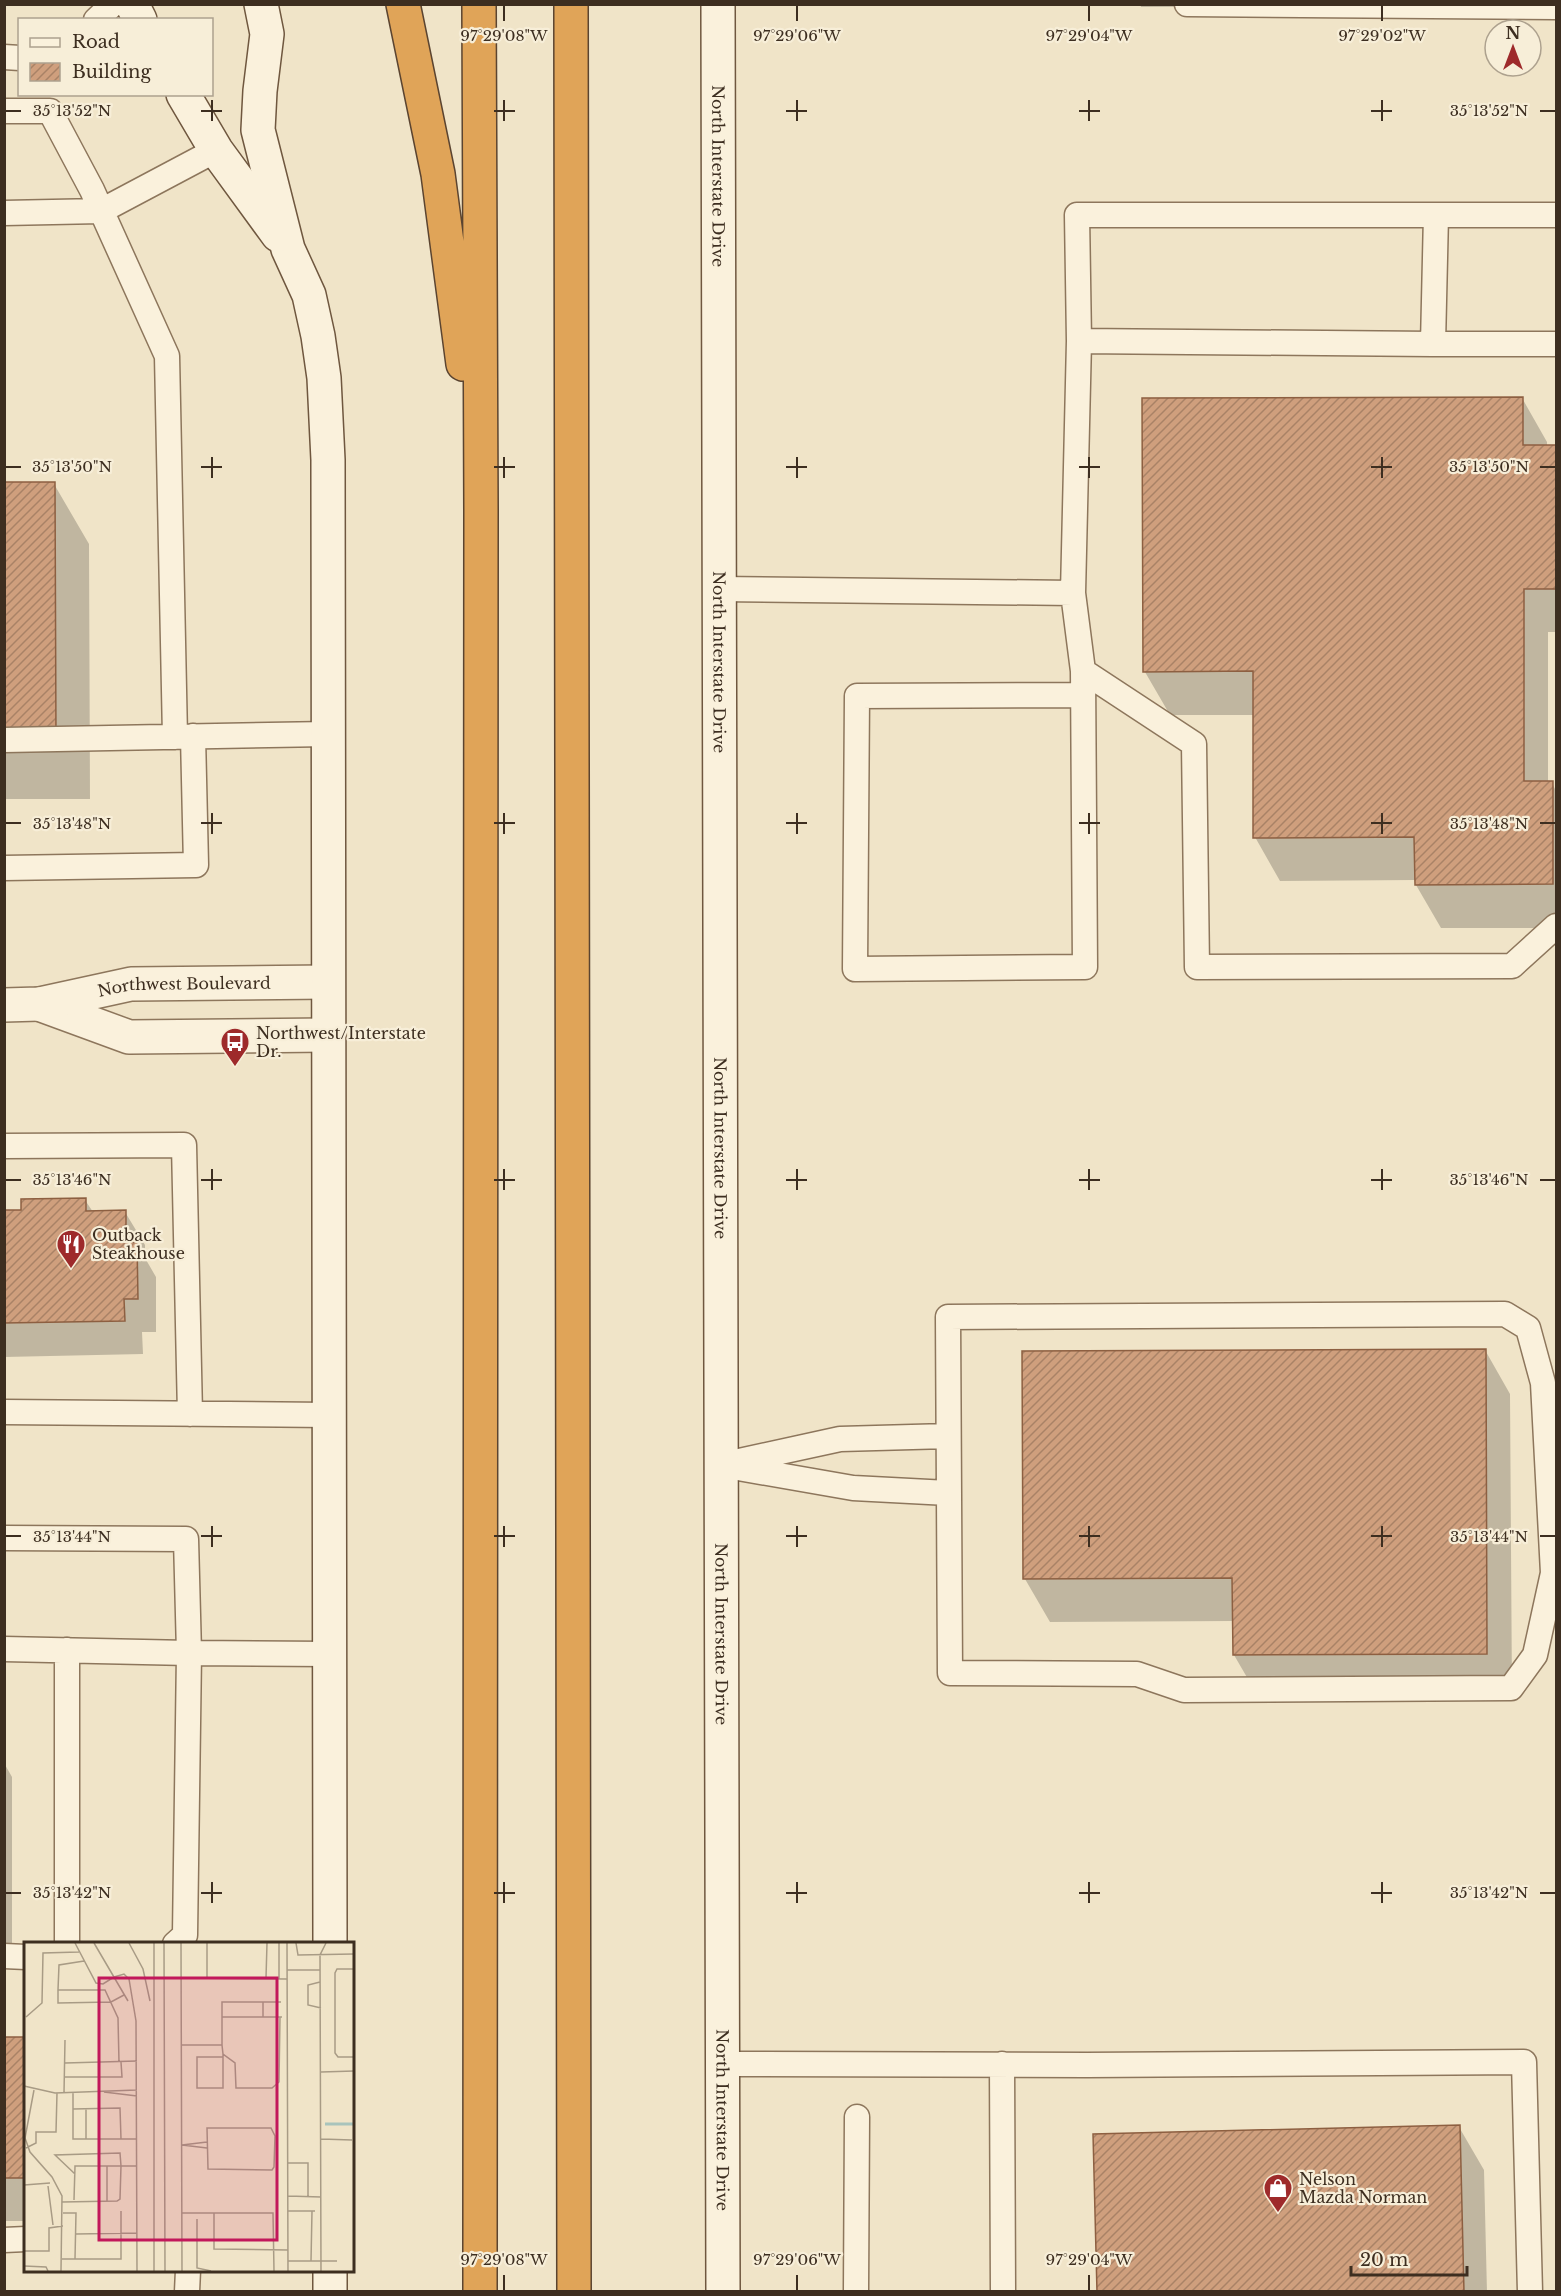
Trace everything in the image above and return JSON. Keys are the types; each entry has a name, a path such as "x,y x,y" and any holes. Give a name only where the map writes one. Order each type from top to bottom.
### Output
{"highway":[{"path":"403,4 438,174 481,509"},
{"path":"479,4 480,2292"},
{"path":"571,4 574,2292"}],"main road":[{"path":"132,4 139,18"},
{"path":"261,4 267,34 258,130 288,249 309,296 324,378 328,460 330,1942"},
{"name":"North Interstate Drive","path":"718,4 723,2292"},
{"path":"184,96 216,150 288,249"},
{"name":"Northwest Boulevard","path":"4,1005 39,1004 131,984 328,982"},
{"name":"Northwest Boulevard","path":"39,1004 129,1037 328,1035"},
{"path":"330,2272 330,2292"}],"lane":[{"path":"98,18 114,4"},
{"path":"1187,4 1557,7"},
{"path":"4,111 50,111 101,212 167,356 184,736 196,865 4,868"},
{"path":"4,213 101,212 216,150"},
{"path":"1083,695 857,696 855,969 1085,967 1083,671 1073,593 1079,341 1077,215 1557,215"},
{"path":"1433,344 1436,215"},
{"path":"1079,341 1557,344"},
{"path":"719,589 1073,593"},
{"path":"1083,671 1194,744 1197,967 1512,966 1557,926"},
{"path":"4,740 328,734"},
{"path":"4,1146 184,1145 190,1414"},
{"path":"1505,1314 1528,1328 1543,1383 1553,1574 1535,1655 1511,1688 1184,1690 1137,1674 951,1673 948,1493 948,1317 1505,1314"},
{"path":"4,1412 329,1415"},
{"path":"722,1465 840,1439 948,1436"},
{"path":"722,1465 853,1488 948,1493"},
{"path":"4,1538 186,1539 189,1653 185,1935 177,1942"},
{"path":"4,1649 329,1654"},
{"path":"67,1650 67,1942"},
{"path":"4,1956 24,1957"},
{"path":"724,2064 1524,2062 1530,2292"},
{"path":"1002,2064 1003,2292"},
{"path":"856,2292 857,2117"},
{"path":"4,2240 24,2240"},
{"path":"188,2272 188,2292"}],"building":[{"path":"1523,397 1523,445 1556,445 1556,589 1524,589 1524,781 1553,781 1553,884 1415,885 1414,837 1253,838 1253,671 1143,672 1142,398"},
{"path":"4,482 55,482 56,739 4,739"},
{"name":"Outback Steakhouse","path":"86,1198 86,1211 126,1210 126,1242 137,1242 138,1299 124,1299 125,1321 4,1323 4,1210 21,1210 21,1199"},
{"path":"1486,1349 1487,1654 1233,1655 1232,1578 1023,1579 1022,1351"},
{"path":"4,2037 24,2037 24,2178 4,2178"},
{"name":"Nelson Mazda Norman","path":"1460,2125 1464,2292 1097,2292 1093,2134"}],"place":[{"name":"Northwest/Interstate Dr.","path":"235,1068"},
{"name":"Outback Steakhouse","path":"71,1270"},
{"name":"Nelson Mazda Norman","path":"1278,2214"}]}
